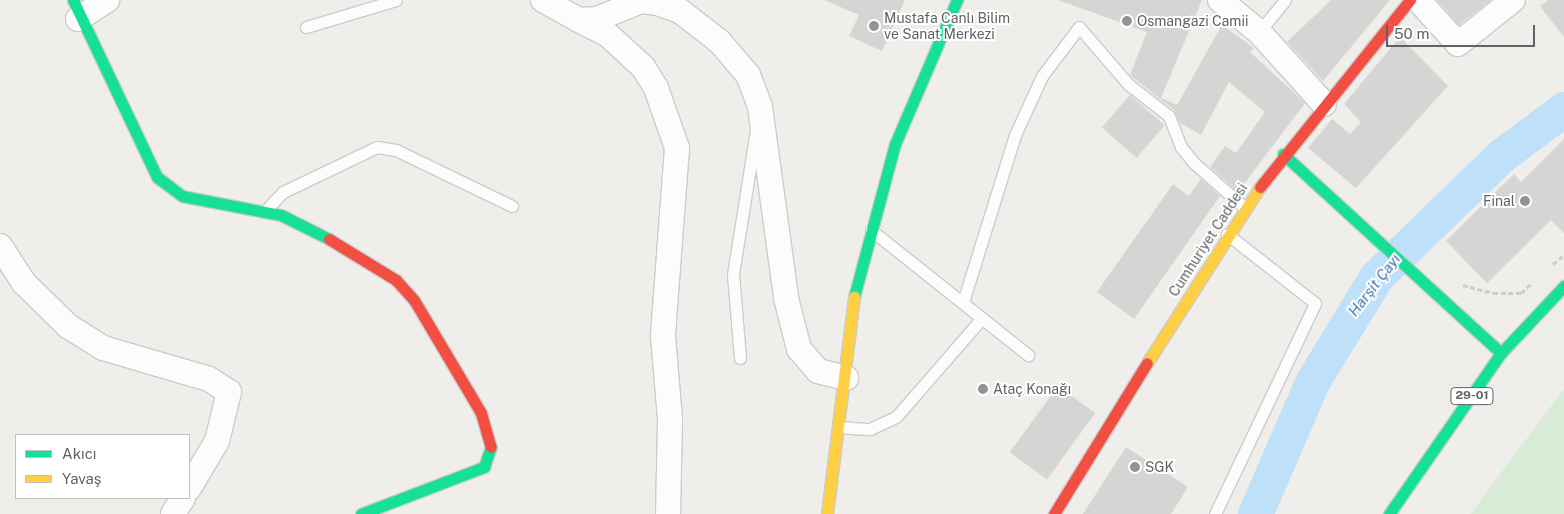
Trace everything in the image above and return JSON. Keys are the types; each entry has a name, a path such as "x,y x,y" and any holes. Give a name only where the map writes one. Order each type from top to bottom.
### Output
{"main road":[{"path":"827,514 858,276 895,144 957,0"},
{"name":"Cumhuriyet Caddesi","path":"1054,514 1227,234 1245,208 1283,154 1410,0"},
{"path":"76,9 157,177 182,196 265,212 305,224 407,292 481,412 493,442 484,467 474,474 361,514"},
{"path":"1283,154 1501,353"},
{"name":"29-01","path":"1389,514 1501,353 1564,286"}],"street":[{"path":"76,9 107,0"},
{"path":"543,0 608,34 643,67 656,88 677,148 663,336 670,420 668,514"},
{"path":"1220,0 1259,32 1324,104"},
{"path":"1418,0 1458,44 1513,0"},
{"path":"579,20 597,19 641,1 680,11 719,41 748,75 760,107 786,298 799,349 818,371 846,378"},
{"path":"0,246 24,283 75,330 103,348 209,379 229,392 217,441 190,486"},
{"path":"173,514 182,499"}],"lane":[{"path":"306,27 396,0"},
{"path":"1259,32 1285,0"},
{"path":"963,302 1015,136 1042,76 1079,27 1128,84 1169,116 1180,147 1194,163 1245,208"},
{"path":"740,358 733,274 760,107"},
{"path":"265,212 283,192 377,147 396,150 512,206"},
{"path":"871,230 1028,355"},
{"path":"1215,514 1316,303 1227,234"},
{"path":"839,427 870,429 896,417 982,318"}],"path":[{"path":"1550,267 1564,255"},
{"path":"1435,293 1459,283 1493,294 1521,293 1535,280"}],"green space":[{"path":"1564,389 1564,514 1471,514 1494,482"}],"building":[{"name":"Mustafa Canlı Bilim ve Sanat Merkezi","path":"824,0 905,0 882,51 849,36 859,15"},
{"path":"1058,0 1202,0 1161,98 1177,105 1222,25 1254,48 1250,52 1305,103 1238,192 1210,167 1225,146 1236,153 1265,112 1229,82 1201,135 1180,123 1174,110 1130,75 1147,32"},
{"path":"1331,0 1390,0 1323,81 1287,42"},
{"path":"1437,0 1491,0 1459,25"},
{"path":"1548,0 1564,0 1564,37 1540,6"},
{"path":"1400,37 1448,86 1356,188 1308,148 1332,119 1350,134 1361,122 1344,104"},
{"path":"1130,95 1165,125 1137,158 1102,127"},
{"name":"Final","path":"1564,139 1564,233 1551,220 1487,283 1446,241 1514,174 1521,182"},
{"path":"1201,179 1220,196 1134,319 1097,292 1173,184 1189,196"},
{"path":"1058,386 1095,413 1047,479 1010,452"},
{"name":"SGK","path":"1126,447 1188,487 1171,514 1083,514"}],"waterway":[{"name":"Harşit Çayı","path":"1255,514 1312,382 1376,277 1502,155 1564,109"}],"traffic: fast":[{"path":"73,0 157,177 182,196 281,215 329,239"},
{"path":"854,297 895,144 957,0"},
{"path":"1283,154 1501,353"},
{"path":"1389,514 1501,353 1564,286"},
{"path":"361,514 484,467 491,447"}],"traffic: slow":[{"path":"1147,363 1260,187"},
{"path":"827,514 854,297"}],"traffic: jam":[{"path":"1260,187 1410,0"},
{"path":"329,239 396,280 414,300 481,413 491,447"},
{"path":"1054,514 1147,363"}],"place":[{"name":"Osmangazi Camii","path":"1127,21"},
{"name":"Mustafa Canlı Bilim ve Sanat Merkezi","path":"874,26"},
{"name":"Final","path":"1525,201"},
{"name":"Ataç Konağı","path":"983,389"},
{"name":"SGK","path":"1135,467"}]}
